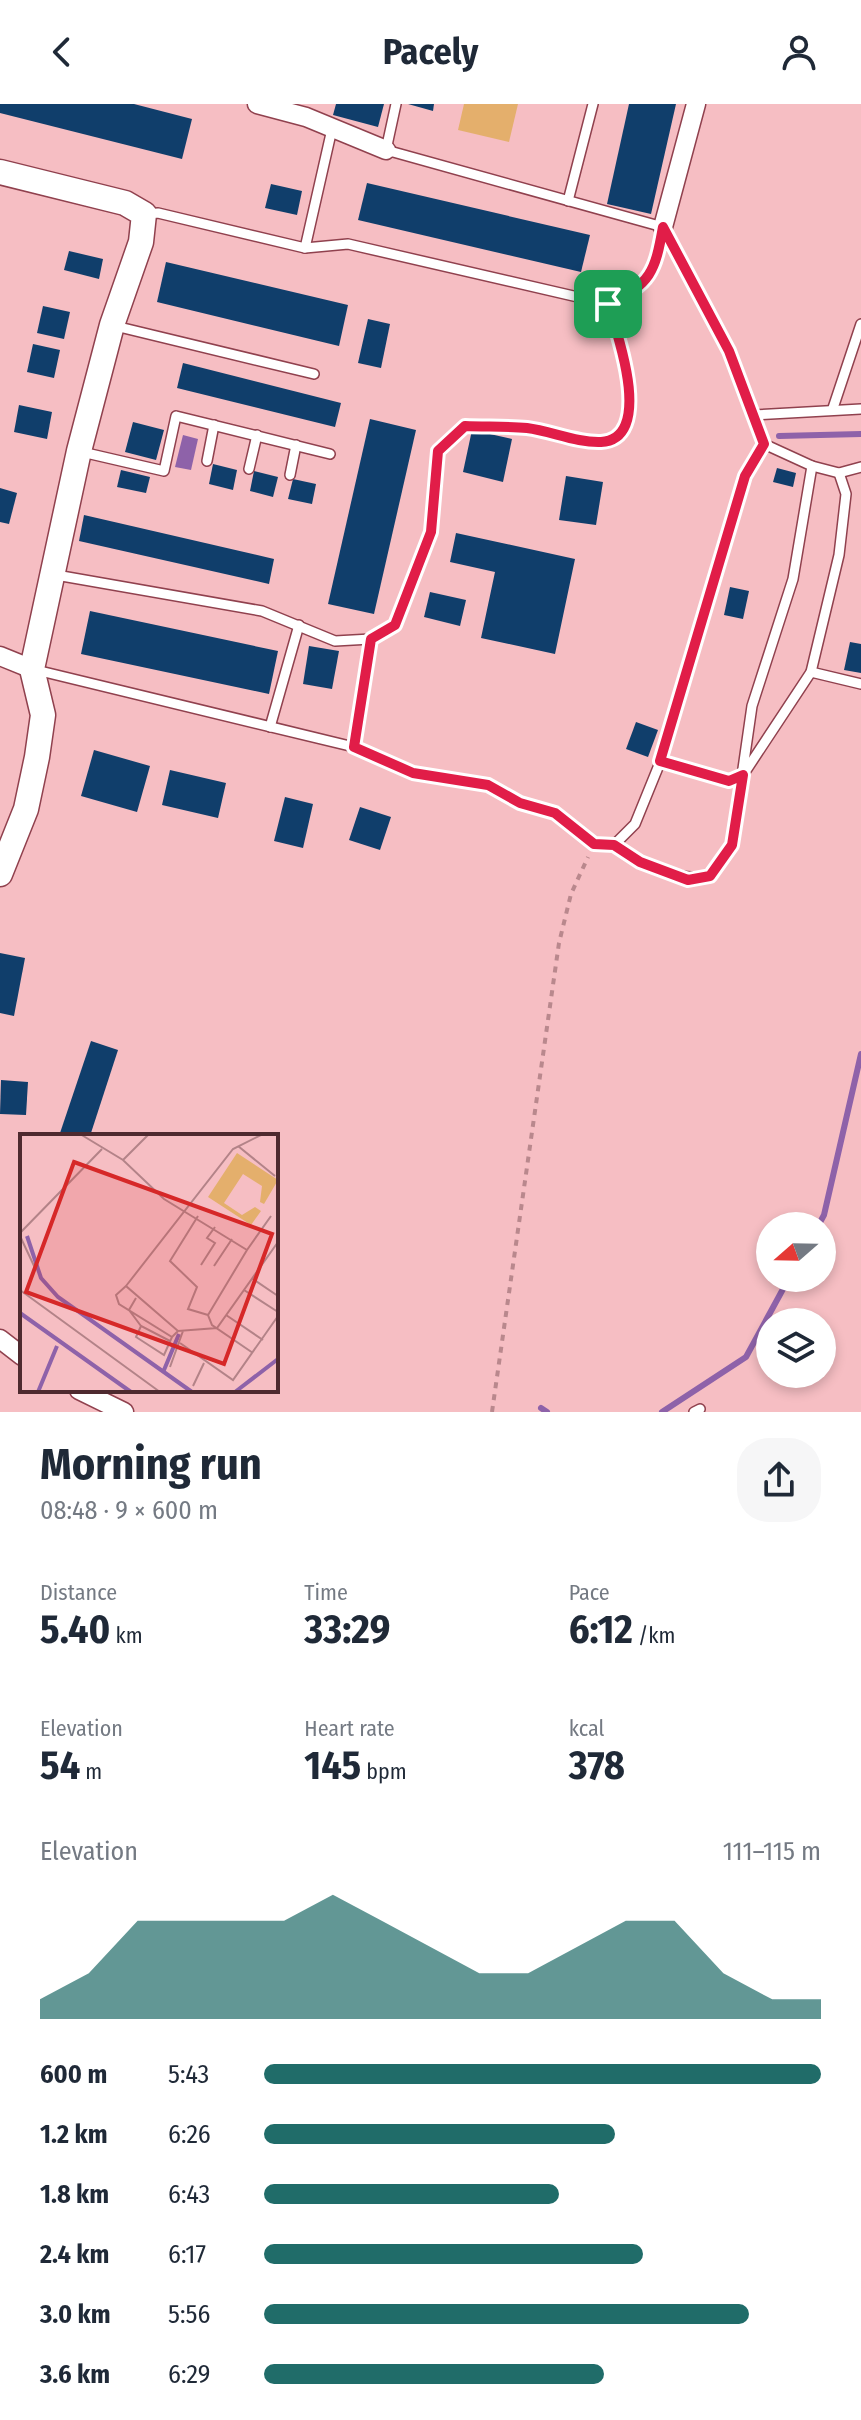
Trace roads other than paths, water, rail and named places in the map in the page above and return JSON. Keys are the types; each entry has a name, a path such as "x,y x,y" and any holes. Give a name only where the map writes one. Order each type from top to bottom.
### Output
{"street":[{"path":"257,104 307,110 332,129 386,150"},
{"path":"663,227 696,104"},
{"path":"0,172 125,203 144,214 141,242 112,325 79,451 32,669 43,715 37,757 26,809 0,874"},
{"path":"0,656 32,669"},
{"path":"0,1339 20,1354"},
{"path":"83,1392 124,1412"}],"lane":[{"path":"396,104 386,150 663,227 729,351 764,444 812,466 839,473 861,467"},
{"path":"568,201 593,104"},
{"path":"305,248 332,129"},
{"path":"144,214 158,213 305,248 348,244 608,304 639,289 657,261 663,227"},
{"path":"52,575 262,611 335,641 371,639 395,625 431,532 438,451 465,426 527,428 602,442 619,434 630,414 625,357 608,304"},
{"path":"833,408 861,324"},
{"path":"112,325 314,374"},
{"path":"753,415 833,408 861,409"},
{"path":"79,451 164,471 176,416 330,454"},
{"path":"207,461 214,425"},
{"path":"249,469 257,435"},
{"path":"614,845 635,824 660,761 745,476 764,444"},
{"path":"290,475 296,445"},
{"path":"32,669 354,747 413,773 488,785 520,803 555,813 594,844 614,845 640,862 688,880 710,876 732,845 752,706 793,579 812,466"},
{"path":"660,761 729,781 743,775 811,672 839,555 846,494 839,473"},
{"path":"270,727 299,625"},
{"path":"354,747 371,639"},
{"path":"811,672 861,684"}],"waterway":[{"path":"779,436 861,434"},
{"path":"825,1212 861,1054"},
{"path":"662,1412 746,1357 781,1292"},
{"path":"541,1408 547,1412"}]}
